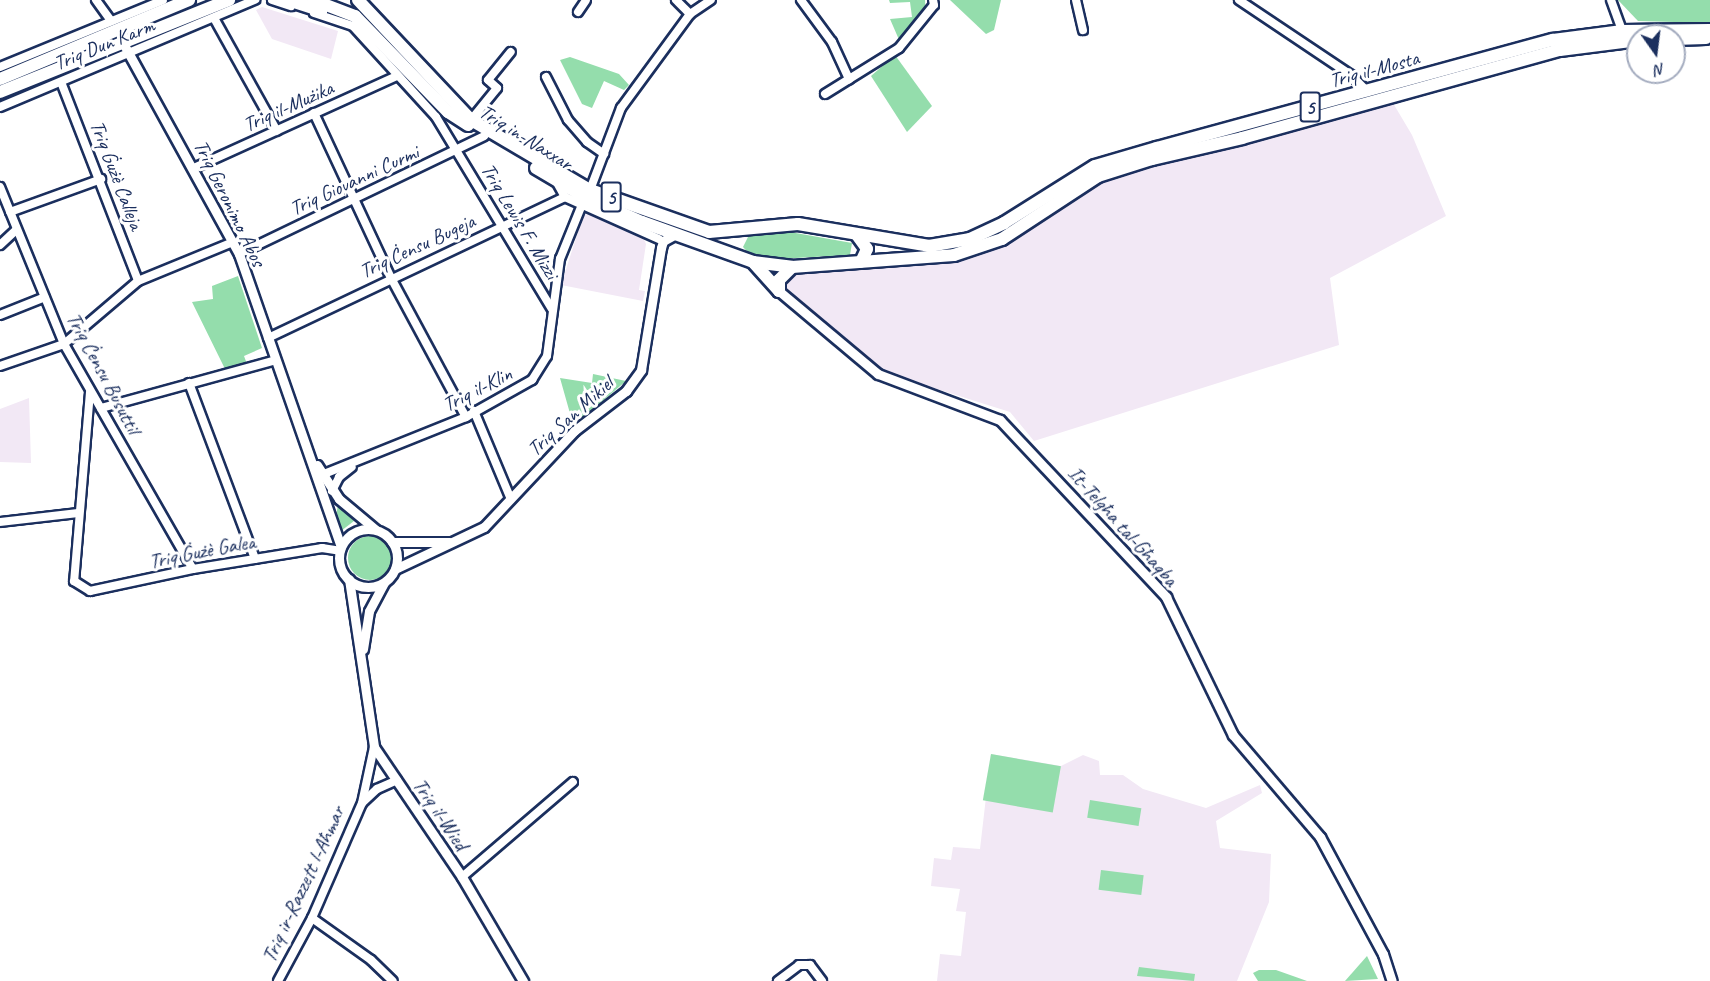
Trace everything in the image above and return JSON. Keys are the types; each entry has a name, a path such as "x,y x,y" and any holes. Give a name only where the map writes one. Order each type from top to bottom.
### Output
{"highway":[{"name":"Triq Dun Karm","path":"0,79 189,0"},
{"name":"Triq Dun Karm","path":"0,92 229,0"},
{"path":"288,0 354,21 372,31"},
{"name":"Triq in-Naxxar","path":"358,0 471,120 586,196 709,232 741,231 798,224 931,252"},
{"name":"Triq in-Naxxar","path":"319,1 355,16 448,111 556,180 659,238 674,235 748,261 792,267 861,262 931,252"},
{"name":"Triq il-Mosta","path":"931,252 1005,223 1095,166 1553,40 1622,32 1710,30"},
{"path":"1686,39 1710,38"},
{"name":"Triq il-Mosta","path":"931,252 954,255 1002,238 1098,176 1152,159 1242,138 1560,50 1626,42"},
{"path":"741,231 735,235 734,243 748,261 779,291"},
{"path":"857,235 867,249 861,262"},
{"path":"779,291 779,280 792,267"}],"street":[{"path":"96,0 111,21"},
{"name":"Triq Dun Karm","path":"0,67 163,0"},
{"name":"Triq Dun Karm","path":"0,107 131,55 255,0"},
{"path":"272,0 353,26 436,117 457,152"},
{"path":"578,12 586,0"},
{"path":"676,0 690,14 711,0"},
{"path":"801,0 832,42 849,79"},
{"path":"825,94 849,79 865,73 900,48 934,5 933,0"},
{"path":"1076,0 1083,30"},
{"path":"1239,0 1352,75 1368,92"},
{"path":"1611,0 1622,32"},
{"name":"Triq il-Klin","path":"324,474 466,417 532,380 547,356 560,259 621,108 690,14"},
{"path":"214,18 277,131"},
{"name":"Triq Geronimo Abos","path":"123,43 194,168 239,254 311,455 341,549"},
{"path":"471,120 497,88 489,80 511,52"},
{"name":"Triq il-Mużika","path":"194,168 397,76"},
{"path":"546,77 568,120 587,142 604,154"},
{"name":"Triq Ġużè Calleja","path":"61,82 101,179 138,281"},
{"path":"314,113 392,278 466,417"},
{"name":"Triq Giovanni Curmi","path":"239,254 457,152 484,136"},
{"name":"Triq Lewis F. Mizzi","path":"457,152 552,309"},
{"path":"10,212 101,179"},
{"path":"556,180 565,197"},
{"name":"Triq Ċensu Busuttil","path":"0,187 64,344 193,569"},
{"name":"Triq in-Naxxar","path":"565,197 586,196"},
{"name":"Triq Ċensu Bugeja","path":"268,338 565,197"},
{"path":"0,245 16,230"},
{"name":"Triq San Mikiel","path":"395,569 484,528 510,497 574,430 626,391 641,370 659,238"},
{"path":"0,366 64,344 138,281 233,242"},
{"name":"It-Telgħa tal-Għaqba","path":"779,291 878,374 1000,420 1166,597 1233,735 1320,837 1383,954 1392,981"},
{"path":"0,315 45,297"},
{"path":"101,408 276,360"},
{"path":"189,383 255,559"},
{"path":"0,522 78,513 90,392"},
{"path":"474,411 510,497"},
{"name":"Triq Geronimo Abos","path":"311,455 332,491 359,518 380,532"},
{"name":"Triq il-Klin","path":"332,491 339,477 358,462"},
{"name":"Triq Ġużè Galea","path":"78,513 74,581 90,591 193,569 322,548 341,549"},
{"path":"380,532 392,542 397,555 395,569 384,583 367,587 349,579 341,569 341,549 353,533 380,532"},
{"name":"Triq San Mikiel","path":"392,542 454,542"},
{"name":"Triq il-Wied","path":"349,579 374,747 462,877 523,981"},
{"name":"Triq il-Wied","path":"362,656 369,611 384,583"},
{"name":"Triq ir-Razzett l-Aħmar","path":"278,981 312,918 362,803 374,747"},
{"name":"Triq ir-Razzett l-Aħmar","path":"362,803 377,789 397,780"},
{"path":"462,877 573,782"},
{"path":"312,918 371,960 393,981"},
{"path":"778,981 799,965 810,965 822,981"}],"shaded area":[{"path":"262,7 338,31 331,59 272,39 256,10"},
{"path":"1390,98 1412,135 1446,216 1330,278 1339,345 1034,441 1010,412 883,372 785,288 787,275 976,250 1107,176"},
{"path":"590,213 643,237 646,244 639,290 645,291 643,301 561,285 583,216"},
{"path":"29,398 31,463 0,462 0,409"},
{"path":"991,754 1061,766 1083,755 1099,761 1100,775 1123,775 1143,789 1206,808 1260,785 1262,793 1216,821 1220,848 1271,854 1269,902 1237,981 937,981 940,954 961,956 966,912 956,911 960,889 931,886 934,858 951,860 953,847 980,849"}],"green space":[{"path":"889,0 925,0 926,20 900,42 890,19 912,17 910,2 890,3"},
{"path":"950,0 1001,0 994,30 986,34"},
{"path":"1618,0 1710,0 1710,23 1638,21"},
{"path":"895,55 932,106 907,132 871,76"},
{"path":"570,57 619,74 629,85 624,90 604,81 592,108 582,104 560,60"},
{"path":"790,232 852,243 850,255 777,259 751,256 743,247 749,235"},
{"path":"238,276 262,348 244,356 247,364 226,371 192,302 213,299 212,286"},
{"path":"593,374 626,381 579,421 571,417 560,378 592,383"},
{"path":"338,505 354,521 341,531 336,516"},
{"path":"370,536 385,543 392,558 385,573 370,580 355,573 348,558 355,543"},
{"path":"991,754 1061,766 1053,813 983,800"},
{"path":"1090,800 1141,808 1139,826 1087,818"},
{"path":"1101,870 1144,875 1141,895 1099,890"},
{"path":"1367,956 1378,979 1345,981"},
{"path":"1139,967 1195,974 1194,981 1137,976"},
{"path":"1259,970 1276,970 1307,981 1258,981 1253,973"}]}
